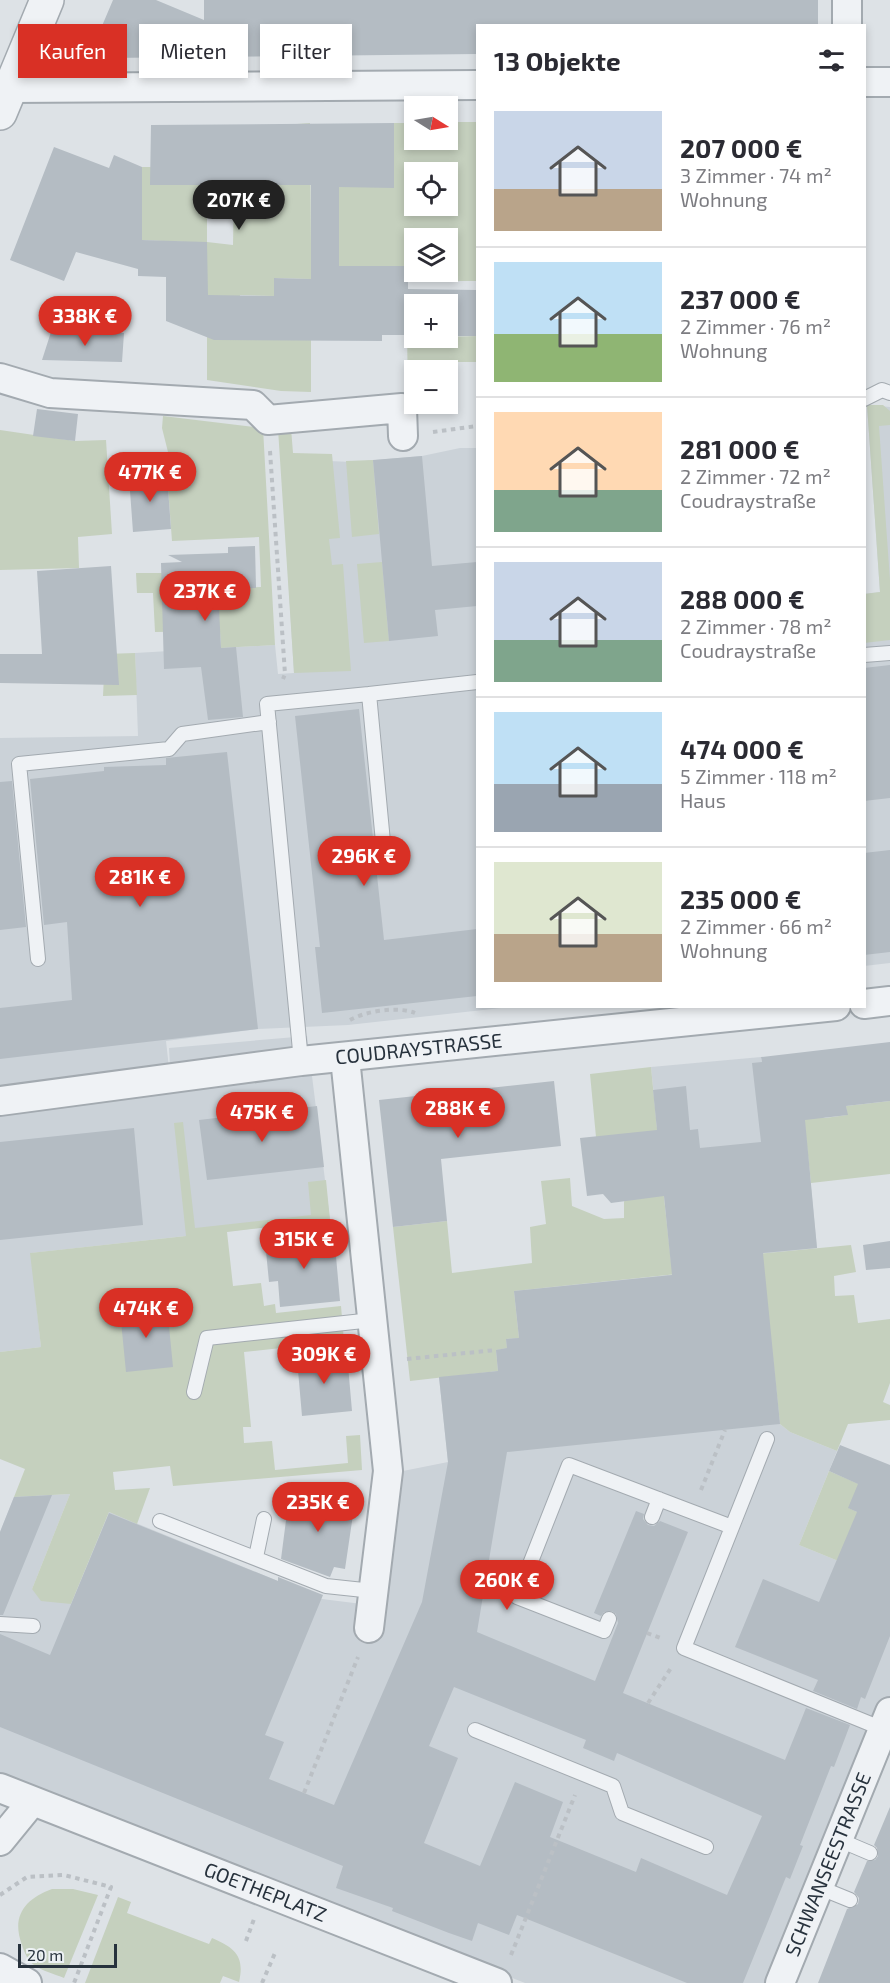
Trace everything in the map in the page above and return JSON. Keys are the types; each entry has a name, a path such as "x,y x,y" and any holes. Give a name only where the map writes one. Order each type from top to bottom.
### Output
{"street":[{"path":"47,0 3,95 476,85"},
{"path":"847,0 847,24"},
{"path":"866,82 890,82"},
{"path":"0,378 50,393 253,405 268,420 402,408 403,436"},
{"path":"866,1004 890,1001"},
{"name":"COUDRAYSTRASSE","path":"0,1101 301,1061 345,1058 645,1017 801,1008"},
{"path":"345,1058 388,1471 369,1628"},
{"name":"SCHWANSEESTRASSE","path":"780,1983 887,1720"},
{"name":"GOETHEPLATZ","path":"0,1788 32,1803 500,1969"},
{"path":"0,1841 32,1803"},
{"path":"0,1968 27,1983"}],"lane":[{"path":"866,398 882,390 890,393"},
{"path":"866,656 890,653"},
{"path":"301,1061 267,704 476,682"},
{"path":"369,694 385,863"},
{"path":"38,959 19,764 169,748 182,734 269,722"},
{"path":"194,1392 207,1338 372,1320"},
{"path":"767,1439 684,1648 887,1720"},
{"path":"609,1619 604,1631 518,1597 569,1465 732,1527"},
{"path":"651,1517 659,1499"},
{"path":"256,1557 264,1519"},
{"path":"160,1521 326,1586 373,1591"},
{"path":"0,1624 33,1626"},
{"path":"476,1730 613,1786 622,1814 706,1847"},
{"path":"837,1839 870,1853"},
{"path":"818,1887 850,1900"}],"path":[{"path":"268,420 285,674"},
{"path":"403,436 476,426"},
{"path":"382,1006 382,1012"},
{"path":"350,1020 358,1015 405,1009 415,1013"},
{"path":"377,1362 496,1350"},
{"path":"693,1512 725,1430"},
{"path":"304,1793 369,1628"},
{"path":"648,1703 684,1648"},
{"path":"500,1969 510,1959 584,1774"},
{"path":"0,1894 27,1876 64,1875 111,1887 74,1983"},
{"path":"246,1941 254,1918"},
{"path":"262,1983 275,1953"}],"shaded area":[{"path":"867,405 890,407 890,963 866,966 866,594 880,592"},
{"path":"460,448 476,448 476,1008 501,1008 348,1025 258,1029 166,1041 171,1086 169,1048 307,1036 330,1220 31,1253 41,1347 0,1352 0,738 138,736 135,653 275,645 278,674 294,673 281,459 352,462 422,456"},
{"path":"761,1057 806,1137 817,1248 671,1263 651,1067"},
{"path":"764,1265 780,1424 790,1432 837,1451 799,1545 890,1582 890,1712 783,1983 525,1983 0,1772 0,1532 14,1497 70,1494 32,1589 71,1604 109,1512 322,1599 378,1606 398,1472 448,1462 439,1377 498,1371 496,1350 506,1339 519,1337 514,1291"}],"green space":[{"path":"458,122 476,122 476,281 458,281 458,228 404,228 404,266 312,266 311,279 274,278 274,296 240,295 240,340 311,340 311,392 281,391 207,380 207,243 142,240 142,167 150,167 207,185 207,242 233,245 234,185 297,124 310,123 311,245 339,246 339,181 364,187 394,187 394,123 404,123 404,150 458,150"},
{"path":"476,336 476,362 407,360 407,348 458,348 458,337"},
{"path":"867,405 883,405 890,411 890,425 879,426 890,580 890,640 866,643 866,594 880,592"},
{"path":"163,416 263,428 275,645 221,648 220,631 155,632 153,593 137,593 136,573 162,573 217,589 261,587 259,537 172,541 167,474 172,468 162,428"},
{"path":"291,428 293,453 332,454 340,538 329,539 332,565 343,564 351,671 294,673 278,429"},
{"path":"0,430 75,441 106,440 112,534 78,537 79,568 0,570"},
{"path":"373,460 379,534 352,537 346,461"},
{"path":"382,562 389,641 364,643 357,564"},
{"path":"135,653 137,695 103,696 105,654"},
{"path":"651,1067 659,1149 596,1137 590,1074"},
{"path":"890,1101 890,1174 811,1183 803,1110 825,1118 847,1115 846,1106"},
{"path":"183,1122 195,1228 311,1215 308,1182 326,1180 330,1220 227,1232 233,1286 261,1283 264,1306 275,1304 276,1313 341,1306 344,1341 244,1352 251,1427 243,1427 244,1443 272,1441 275,1470 348,1463 346,1436 360,1435 362,1470 173,1486 170,1466 113,1472 115,1490 150,1488 137,1524 109,1512 71,1604 41,1601 32,1589 70,1494 14,1497 25,1469 0,1459 0,1352 41,1347 30,1253 186,1236 174,1123"},
{"path":"570,1178 572,1206 604,1219 624,1218 624,1202 628,1191 663,1188 671,1262 851,1245 856,1272 834,1276 835,1296 854,1295 858,1323 890,1319 890,1383 883,1402 890,1405 890,1420 848,1424 837,1451 790,1432 780,1424 763,1265 514,1291 519,1338 506,1339 507,1348 496,1350 498,1371 410,1381 393,1227 447,1221 452,1273 532,1263 530,1227 546,1224 541,1181"},
{"path":"829,1471 868,1488 849,1508 857,1512 890,1582 799,1545"},
{"path":"52,1889 73,1889 98,1895 64,1978 32,1963 25,1953 19,1935 20,1917 28,1903"},
{"path":"118,1897 131,1902 127,1913 209,1944 212,1938 227,1945 239,1959 241,1973 239,1982 223,1976 220,1983 85,1983"}],"building":[{"path":"113,0 156,0 204,20 204,0 818,0 818,24 476,24 476,54 352,55 352,24 260,24 260,56 248,56 248,24 139,24 139,58 127,58 127,24 103,24"},
{"path":"394,123 394,188 339,187 339,266 404,266 404,282 408,282 408,289 476,290 476,336 458,336 458,294 404,294 404,335 382,335 382,341 214,340 166,321 166,277 138,276 138,269 76,252 64,281 10,260 54,147 109,168 114,155 142,167 142,240 207,242 208,295 274,296 274,278 311,279 311,185 150,185 151,125"},
{"path":"51,332 124,333 122,362 42,360"},
{"path":"37,409 78,414 75,441 33,436"},
{"path":"422,456 432,566 476,562 476,606 435,610 438,636 389,641 373,460"},
{"path":"167,474 171,529 133,532 129,477"},
{"path":"255,546 256,588 218,589 221,648 236,647 243,717 208,720 201,667 164,669 161,563 182,562 168,555 228,553 228,547"},
{"path":"111,566 119,685 0,683 0,654 42,654 37,571"},
{"path":"890,665 890,798 866,801 866,668"},
{"path":"359,709 384,940 476,929 476,996 322,1013 315,947 320,947 295,716"},
{"path":"227,752 258,1029 0,1059 0,1008 72,1000 67,922 44,925 30,779 104,771 104,767 166,765 166,758"},
{"path":"12,781 26,927 0,930 0,782"},
{"path":"890,850 890,952 866,955 866,853"},
{"path":"890,1042 890,1101 846,1106 848,1115 805,1120 817,1248 763,1253 780,1424 507,1452 477,1632 595,1681 618,1623 616,1614 612,1611 604,1612 601,1616 594,1613 636,1511 644,1514 643,1519 648,1525 654,1526 660,1521 688,1532 623,1693 785,1760 806,1708 850,1725 800,1845 803,1846 790,1879 786,1877 743,1983 687,1983 517,1915 509,1935 478,1923 472,1941 392,1911 393,1908 336,1888 343,1866 0,1727 0,1634 50,1655 109,1513 278,1581 278,1577 323,1595 265,1735 284,1742 269,1779 334,1805 422,1602 448,1462 439,1377 498,1371 496,1350 507,1348 506,1339 519,1338 514,1291 672,1275 664,1196 611,1203 603,1194 587,1196 580,1138 657,1130 653,1090 686,1086 690,1130 698,1129 700,1148 761,1142 752,1063 762,1062 761,1057","holes":["454,1687 586,1740 583,1748 614,1761 617,1753 762,1816 727,1895 641,1858 636,1872 550,1837 563,1802 515,1782 480,1866 424,1843 458,1758 429,1746"]},
{"path":"554,1081 561,1146 441,1159 447,1221 393,1227 379,1100"},
{"path":"317,1106 324,1167 207,1180 199,1120"},
{"path":"134,1128 143,1225 0,1240 0,1142"},
{"path":"334,1234 340,1301 280,1307 278,1281 269,1282 265,1241"},
{"path":"890,1241 890,1268 866,1270 863,1245"},
{"path":"167,1306 173,1367 126,1372 120,1311"},
{"path":"347,1354 352,1411 302,1416 297,1359"},
{"path":"840,1445 890,1465 890,1636 865,1699 861,1697 857,1709 813,1691 818,1680 735,1647 763,1579 819,1602 857,1512 848,1508 858,1484 829,1471"},
{"path":"304,1494 355,1501 345,1569 334,1567 330,1577 281,1559 289,1497 303,1500"},
{"path":"52,1495 3,1615 0,1615 0,1532 14,1497"},
{"path":"890,1807 890,1983 818,1983 847,1909 858,1904 859,1898 854,1892 867,1861 875,1860 878,1856 874,1845"}]}
